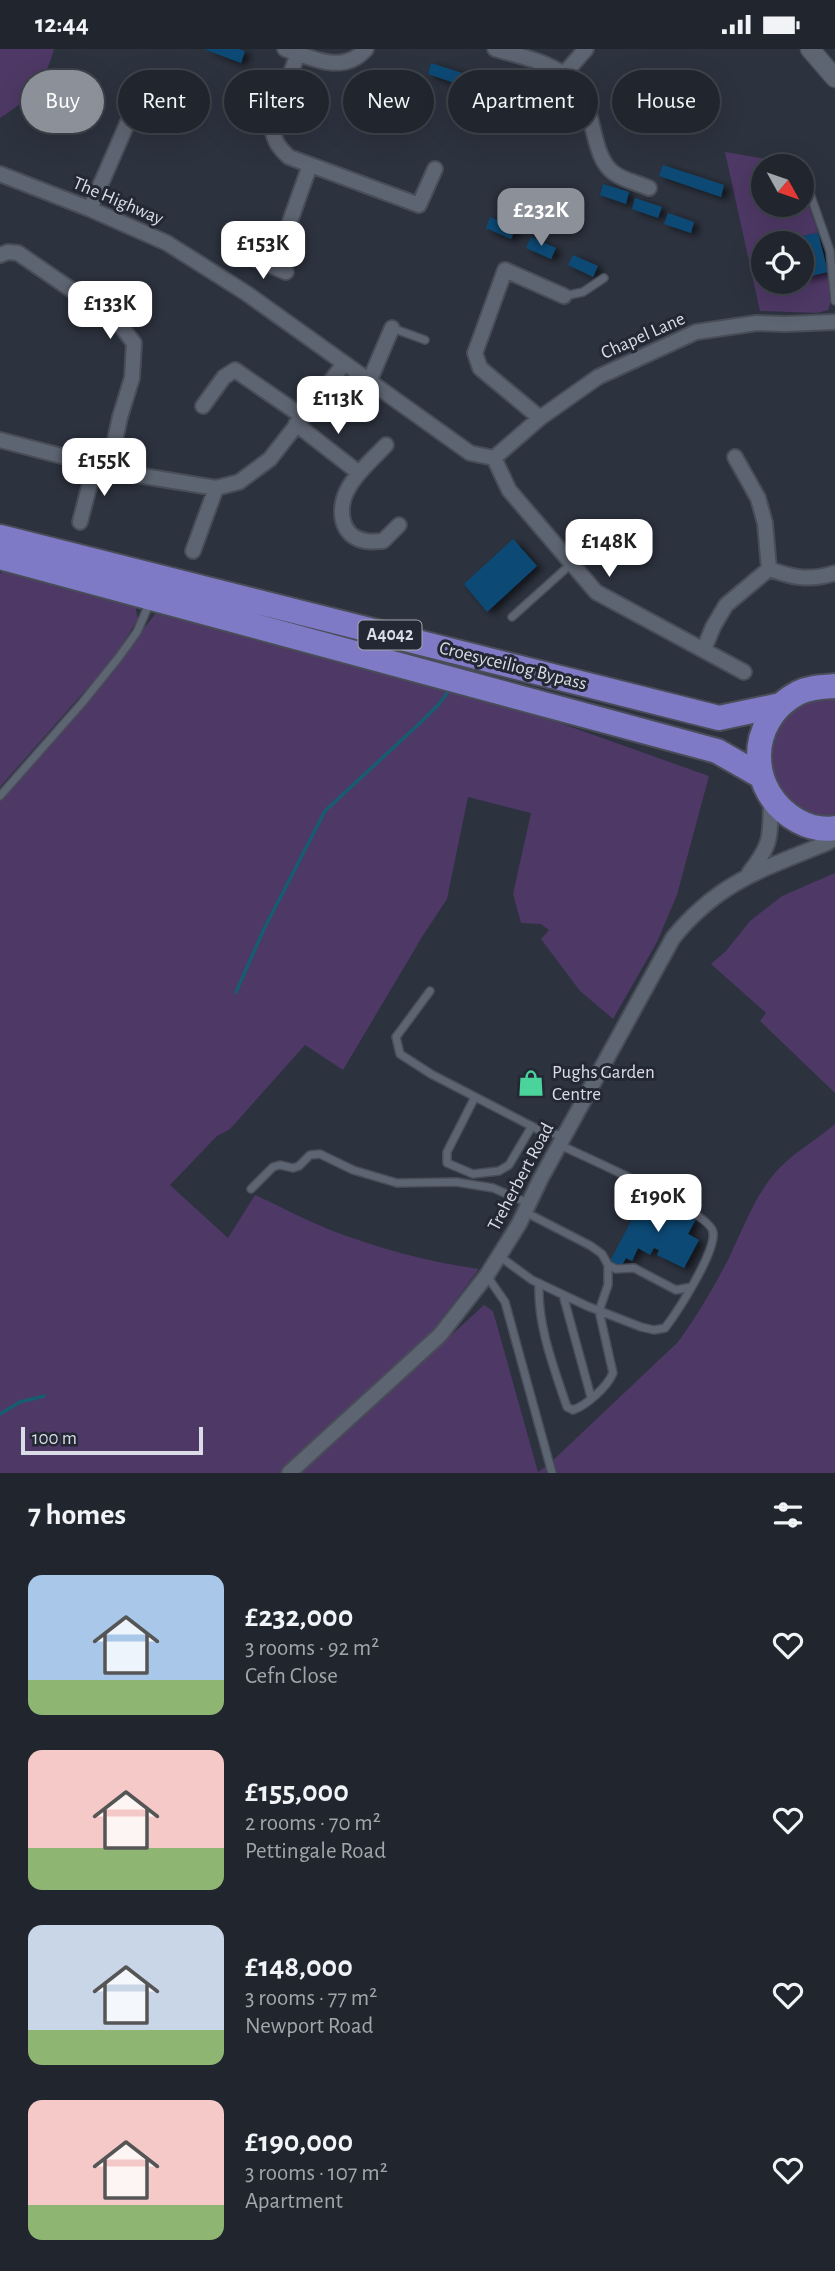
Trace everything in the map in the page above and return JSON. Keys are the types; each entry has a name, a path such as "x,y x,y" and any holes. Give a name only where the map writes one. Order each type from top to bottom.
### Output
{"highway":[{"name":"Croesyceiliog Bypass","path":"0,537 719,718 781,705"},
{"name":"Croesyceiliog Bypass","path":"0,557 717,751 761,776"},
{"path":"829,683 798,693 781,705 769,720 761,737 758,757 761,776 771,799 787,815 806,825 835,828"}],"street":[{"path":"366,49 353,60 341,64 330,64 291,51 272,127 280,149 289,157 419,205 435,169"},
{"path":"495,49 556,70"},
{"path":"567,70 586,49"},
{"path":"810,49 835,78"},
{"path":"90,209 123,133"},
{"path":"595,133 603,160 613,173 649,188"},
{"path":"253,258 280,269 310,165"},
{"name":"The Highway","path":"0,174 167,243 246,293 470,453 494,458"},
{"path":"0,255 18,253 117,321 134,344 132,378 80,522"},
{"path":"540,418 480,368 475,353 505,270 564,296"},
{"name":"Chapel Lane","path":"494,458 540,418 598,377 696,332 757,323 835,322"},
{"path":"369,383 392,328"},
{"path":"0,440 131,474 216,488 239,482 270,459 344,364"},
{"path":"203,406 224,377 235,370 299,420 359,473"},
{"path":"386,445 347,489 342,505 342,520 348,533 363,541 383,541 399,524"},
{"path":"735,457 758,498 765,523 769,569"},
{"path":"494,458 509,490 596,592 744,672"},
{"path":"193,551 216,488"},
{"path":"769,569 785,575 815,579 835,573"},
{"path":"704,649 726,605 769,569"},
{"name":"Treherbert Road","path":"749,874 765,852 770,838 771,799"},
{"name":"Treherbert Road","path":"289,1473 440,1335 487,1275 527,1208 673,938 689,918 749,874 835,838"}],"lane":[{"path":"814,205 830,251 835,301"},
{"path":"564,296 583,292 604,278"},
{"path":"392,328 425,340"},
{"path":"512,617 571,564"},
{"path":"0,796 119,657 137,632 152,598"},
{"path":"430,991 396,1037 400,1054 430,1074 562,1140 699,1215 711,1225 713,1233 712,1247 691,1286 665,1328 654,1330 563,1295 539,1283 499,1256"},
{"path":"475,1097 447,1152 447,1163 473,1174 499,1171 509,1165 532,1126"},
{"path":"251,1189 273,1167 281,1165 293,1168 310,1155 320,1154 352,1170 397,1183 456,1182 493,1188 591,1246 602,1254 608,1265 608,1285 599,1311 613,1373 610,1380 583,1407 573,1410 567,1407 546,1337 538,1301 539,1283"},
{"path":"608,1265 615,1269 634,1268 676,1290 691,1286"},
{"path":"487,1275 505,1302 552,1473"},
{"path":"563,1295 591,1397"}],"shaded area":[{"path":"0,49 54,49 47,70 21,70 21,102 0,118"},
{"path":"725,152 751,156 751,217 812,217 818,233 751,231 751,270"},
{"path":"828,272 828,310 817,313 760,311 756,294 814,294 814,275"},
{"path":"4,570 135,606 138,619 114,658 0,787 0,574"},
{"path":"156,613 361,665 532,713 709,776 677,895 657,942 613,1019 580,991 541,939 549,930 541,924 521,923 513,894 531,813 468,797 447,899 343,1070 305,1045 230,1129 217,1136 170,1185 228,1238 255,1195 319,1225 365,1242 422,1258 479,1269 431,1333 281,1473 0,1473 0,801 69,724"},
{"path":"821,697 835,698 835,818 817,816 793,806 781,794 773,775 771,743 778,725 794,708"},
{"path":"835,873 835,1093 760,1021 766,1013 711,964 726,951 750,921 782,896"},
{"path":"835,1124 835,1473 301,1473 484,1305 493,1311 538,1472 678,1342 717,1281 752,1208 770,1179 793,1156"}],"building":[{"path":"204,49 238,49 245,51 241,63"},
{"path":"431,63 453,70 448,70 448,81 434,76 434,70 429,70"},
{"path":"663,165 724,185 721,197 659,176"},
{"path":"603,184 629,192 626,204 600,195"},
{"path":"635,198 662,207 658,218 632,209"},
{"path":"668,213 694,222 691,233 664,224"},
{"path":"490,217 516,228 511,239 486,228"},
{"path":"818,233 828,272 814,275 814,234"},
{"path":"531,237 556,248 551,259 526,248"},
{"path":"573,255 598,266 593,277 568,265"},
{"path":"513,539 537,566 487,612 464,584"},
{"path":"646,1193 696,1219 688,1234 699,1240 684,1268 657,1255 659,1250 654,1248 650,1255 638,1248 632,1261 626,1258 621,1267 610,1261"}],"waterway":[{"path":"236,992 264,929 325,811 421,722 450,689"},
{"path":"0,1414 20,1402 44,1396"}],"place":[{"name":"Pughs Garden Centre","path":"531,1083"}]}
